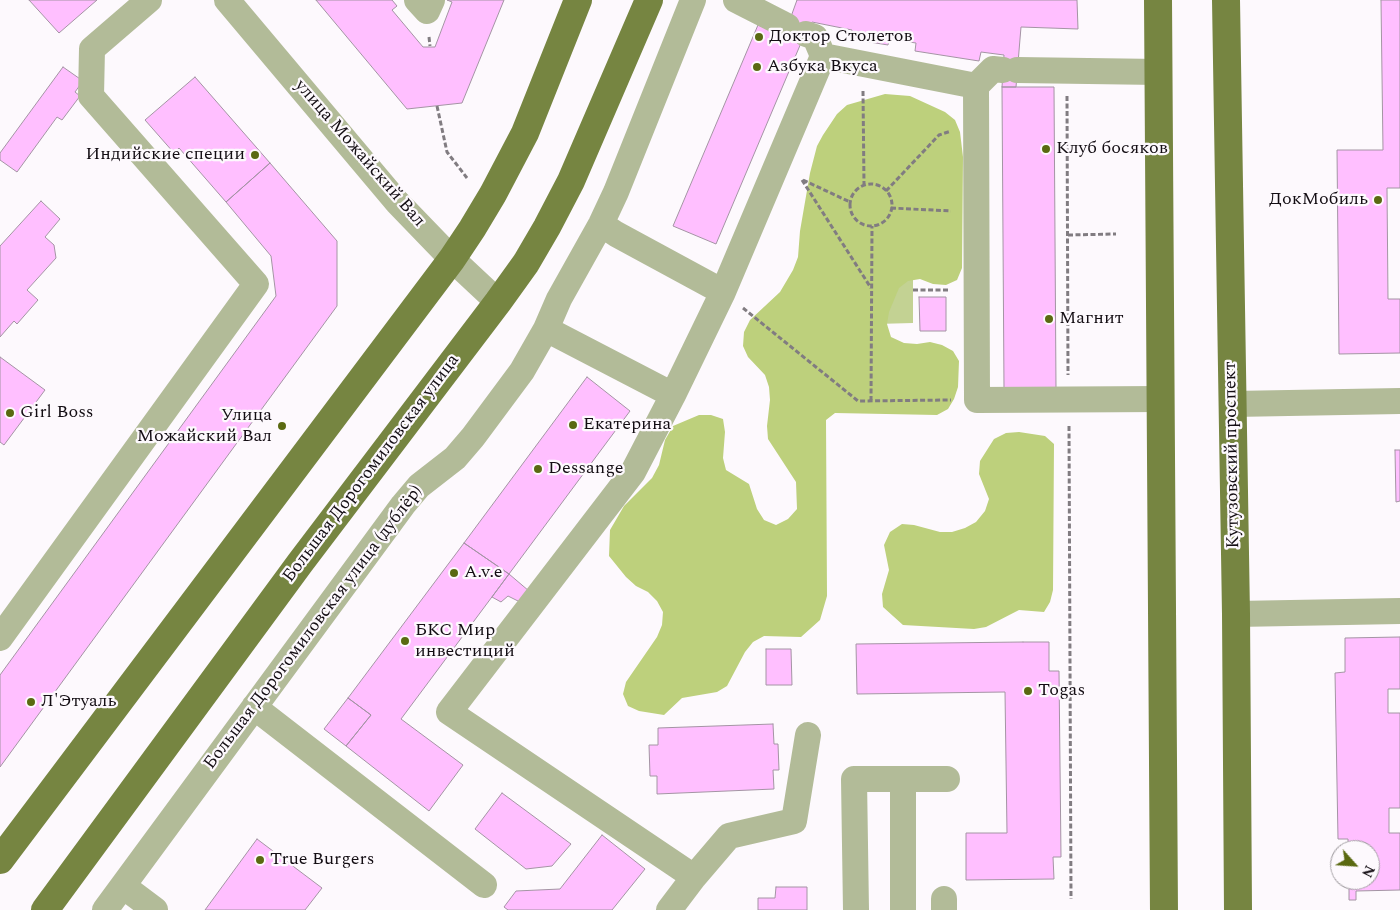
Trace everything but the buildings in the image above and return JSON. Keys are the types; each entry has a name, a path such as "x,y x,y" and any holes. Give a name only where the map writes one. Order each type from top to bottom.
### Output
{"main road":[{"path":"0,860 452,259 493,194 525,133 578,0"},
{"name":"Большая Дорогомиловская улица","path":"45,910 300,563 498,302 547,227 572,181 649,0"},
{"path":"1158,0 1164,910"},
{"name":"Кутузовский проспект","path":"1226,0 1236,614 1238,910"}],"street":[{"path":"0,638 256,284 90,96 92,49 149,0"},
{"name":"улица Можайский Вал","path":"227,0 397,202 452,259 498,302"},
{"path":"417,0 427,12 432,0"},
{"name":"Большая Дорогомиловская улица (дублёр)","path":"105,910 403,505 419,486 455,458 522,371 546,329 559,298 601,224 693,0"},
{"path":"694,877 450,712 633,472 723,292 823,56 815,37 736,0"},
{"path":"823,56 976,86"},
{"path":"1159,72 993,69 976,86 977,400 1161,399"},
{"path":"601,224 723,292"},
{"path":"546,329 673,395"},
{"path":"1233,404 1400,401"},
{"path":"1236,614 1400,611"},
{"path":"254,707 484,885"},
{"path":"669,910 729,836 794,822 808,735"},
{"path":"856,910 854,779 947,779"},
{"path":"903,779 903,910"},
{"path":"123,886 155,910"}],"path":[{"path":"863,64 864,185"},
{"path":"1067,70 1071,899"},
{"path":"437,106 447,152 466,178"},
{"path":"886,191 939,135 976,122"},
{"path":"850,202 802,180 872,288"},
{"path":"869,184 878,185 886,191 890,199 891,208 888,217 881,223 872,226 863,224 855,219 850,211 853,193 864,185 869,184"},
{"path":"891,208 976,212"},
{"path":"871,401 872,226"},
{"path":"1068,235 1116,234"},
{"path":"913,290 977,290"},
{"path":"723,292 858,401 977,400"}],"green space":[{"path":"885,94 910,96 945,112 955,120 960,132 963,157 962,268 957,280 946,285 933,284 920,279 908,281 899,288 889,312 887,324 891,337 904,343 930,342 942,345 953,351 959,361 958,387 954,399 948,409 937,415 835,413 826,420 827,596 820,620 801,637 764,636 753,642 745,652 727,686 717,692 682,698 664,715 639,711 628,706 623,694 626,682 657,637 662,625 663,612 657,601 648,592 636,586 626,577 609,556 610,530 624,506 652,478 659,465 665,440 673,426 699,415 711,415 723,419 725,432 723,458 726,470 749,484 757,509 764,520 776,525 788,519 797,509 796,482 768,439 769,387 765,375 748,357 743,346 744,332 750,320 780,292 793,270 798,257 800,231 810,173 817,146 823,135 837,114 847,105"},
{"path":"913,258 913,323 876,324"},
{"path":"1019,432 1045,436 1054,444 1053,590 1050,602 1044,612 1019,610 986,627 974,629 903,625 883,607 882,594 889,570 884,545 890,532 902,524 940,532 952,532 976,522 985,511 989,499 979,474 980,461 994,439 1006,433"}],"place":[{"name":"Доктор Столетов","path":"759,37"},
{"name":"Азбука Вкуса","path":"757,67"},
{"name":"Клуб босяков","path":"1046,149"},
{"name":"Индийские специи","path":"255,155"},
{"name":"ДокМобиль","path":"1378,200"},
{"name":"Магнит","path":"1049,319"},
{"name":"Girl Boss","path":"10,413"},
{"name":"Екатерина","path":"573,425"},
{"name":"Улица Можайский Вал","path":"282,426"},
{"name":"Dessange","path":"538,469"},
{"name":"A.v.e","path":"454,573"},
{"name":"БКС Мир инвестиций","path":"405,641"},
{"name":"Togas","path":"1028,691"},
{"name":"Л'Этуаль","path":"31,702"},
{"name":"True Burgers","path":"260,860"}]}
